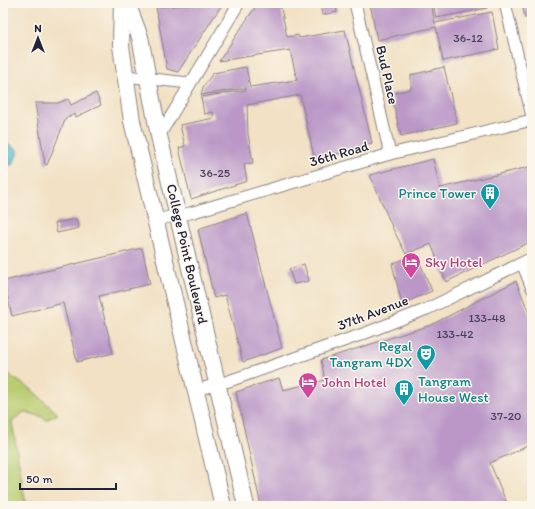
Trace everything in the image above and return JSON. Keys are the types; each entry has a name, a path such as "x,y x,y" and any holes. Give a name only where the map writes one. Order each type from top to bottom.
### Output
{"main road":[{"name":"College Point Boulevard","path":"122,3 121,46 132,121 223,506"},
{"name":"College Point Boulevard","path":"127,3 140,37 159,136 246,506"}],"street":[{"path":"159,136 189,83 239,3"},
{"name":"Bud Place","path":"355,3 390,154"},
{"path":"505,3 532,116"},
{"path":"125,76 189,83"},
{"name":"36th Road","path":"155,220 178,215 390,154 532,120"},
{"name":"37th Avenue","path":"196,390 363,334 427,309 532,258"},
{"path":"522,263 532,288"}],"green space":[{"path":"3,367 12,377 31,389 58,414 46,420 40,416 24,412 12,422 26,506 3,506"}],"water":[{"path":"3,140 19,151 13,164 3,168"}],"building":[{"path":"223,3 178,72 167,69 156,7"},
{"path":"258,3 280,3 287,37 298,35 299,38 345,30 372,143 315,161 300,95 247,105 248,134 253,163 244,164 247,181 191,199 179,148 185,146 180,125 214,118 213,112 204,114 201,97 246,90 246,88 201,95 203,87 213,73 246,67 250,87 297,80 290,50 219,61"},
{"path":"336,3 337,12 322,15 320,4"},
{"path":"370,3 431,3 435,23 492,12 499,49 443,61 436,27 377,40"},
{"path":"433,3 486,3 487,8 436,18"},
{"path":"522,3 532,3 532,17 525,18"},
{"path":"444,67 457,123 401,136 391,94 411,89 411,75"},
{"path":"96,93 101,105 76,117 75,114 66,118 47,165 45,164 35,103 58,103 68,99 71,105"},
{"path":"433,159 440,188 529,167 532,180 532,241 446,282 431,244 406,254 393,229 370,175"},
{"path":"247,213 282,348 243,362 225,295 214,298 198,229"},
{"path":"76,219 79,228 57,233 55,223"},
{"path":"142,248 150,284 99,296 113,353 77,362 63,303 12,316 4,281"},
{"name":"Sky Hotel","path":"404,259 407,268 420,263 432,291 402,304 392,264"},
{"path":"304,264 309,281 294,284 289,269"},
{"name":"Tangram House West","path":"516,281 532,320 532,449 530,445 490,463 508,506 261,506 236,392 279,378 283,390 325,380 321,360 431,325"}],"place":[{"name":"Prince Tower","path":"490,210"},
{"name":"Sky Hotel","path":"411,279"},
{"name":"Regal Tangram 4DX","path":"426,371"},
{"name":"John Hotel","path":"308,399"},
{"name":"Tangram House West","path":"404,406"}]}
